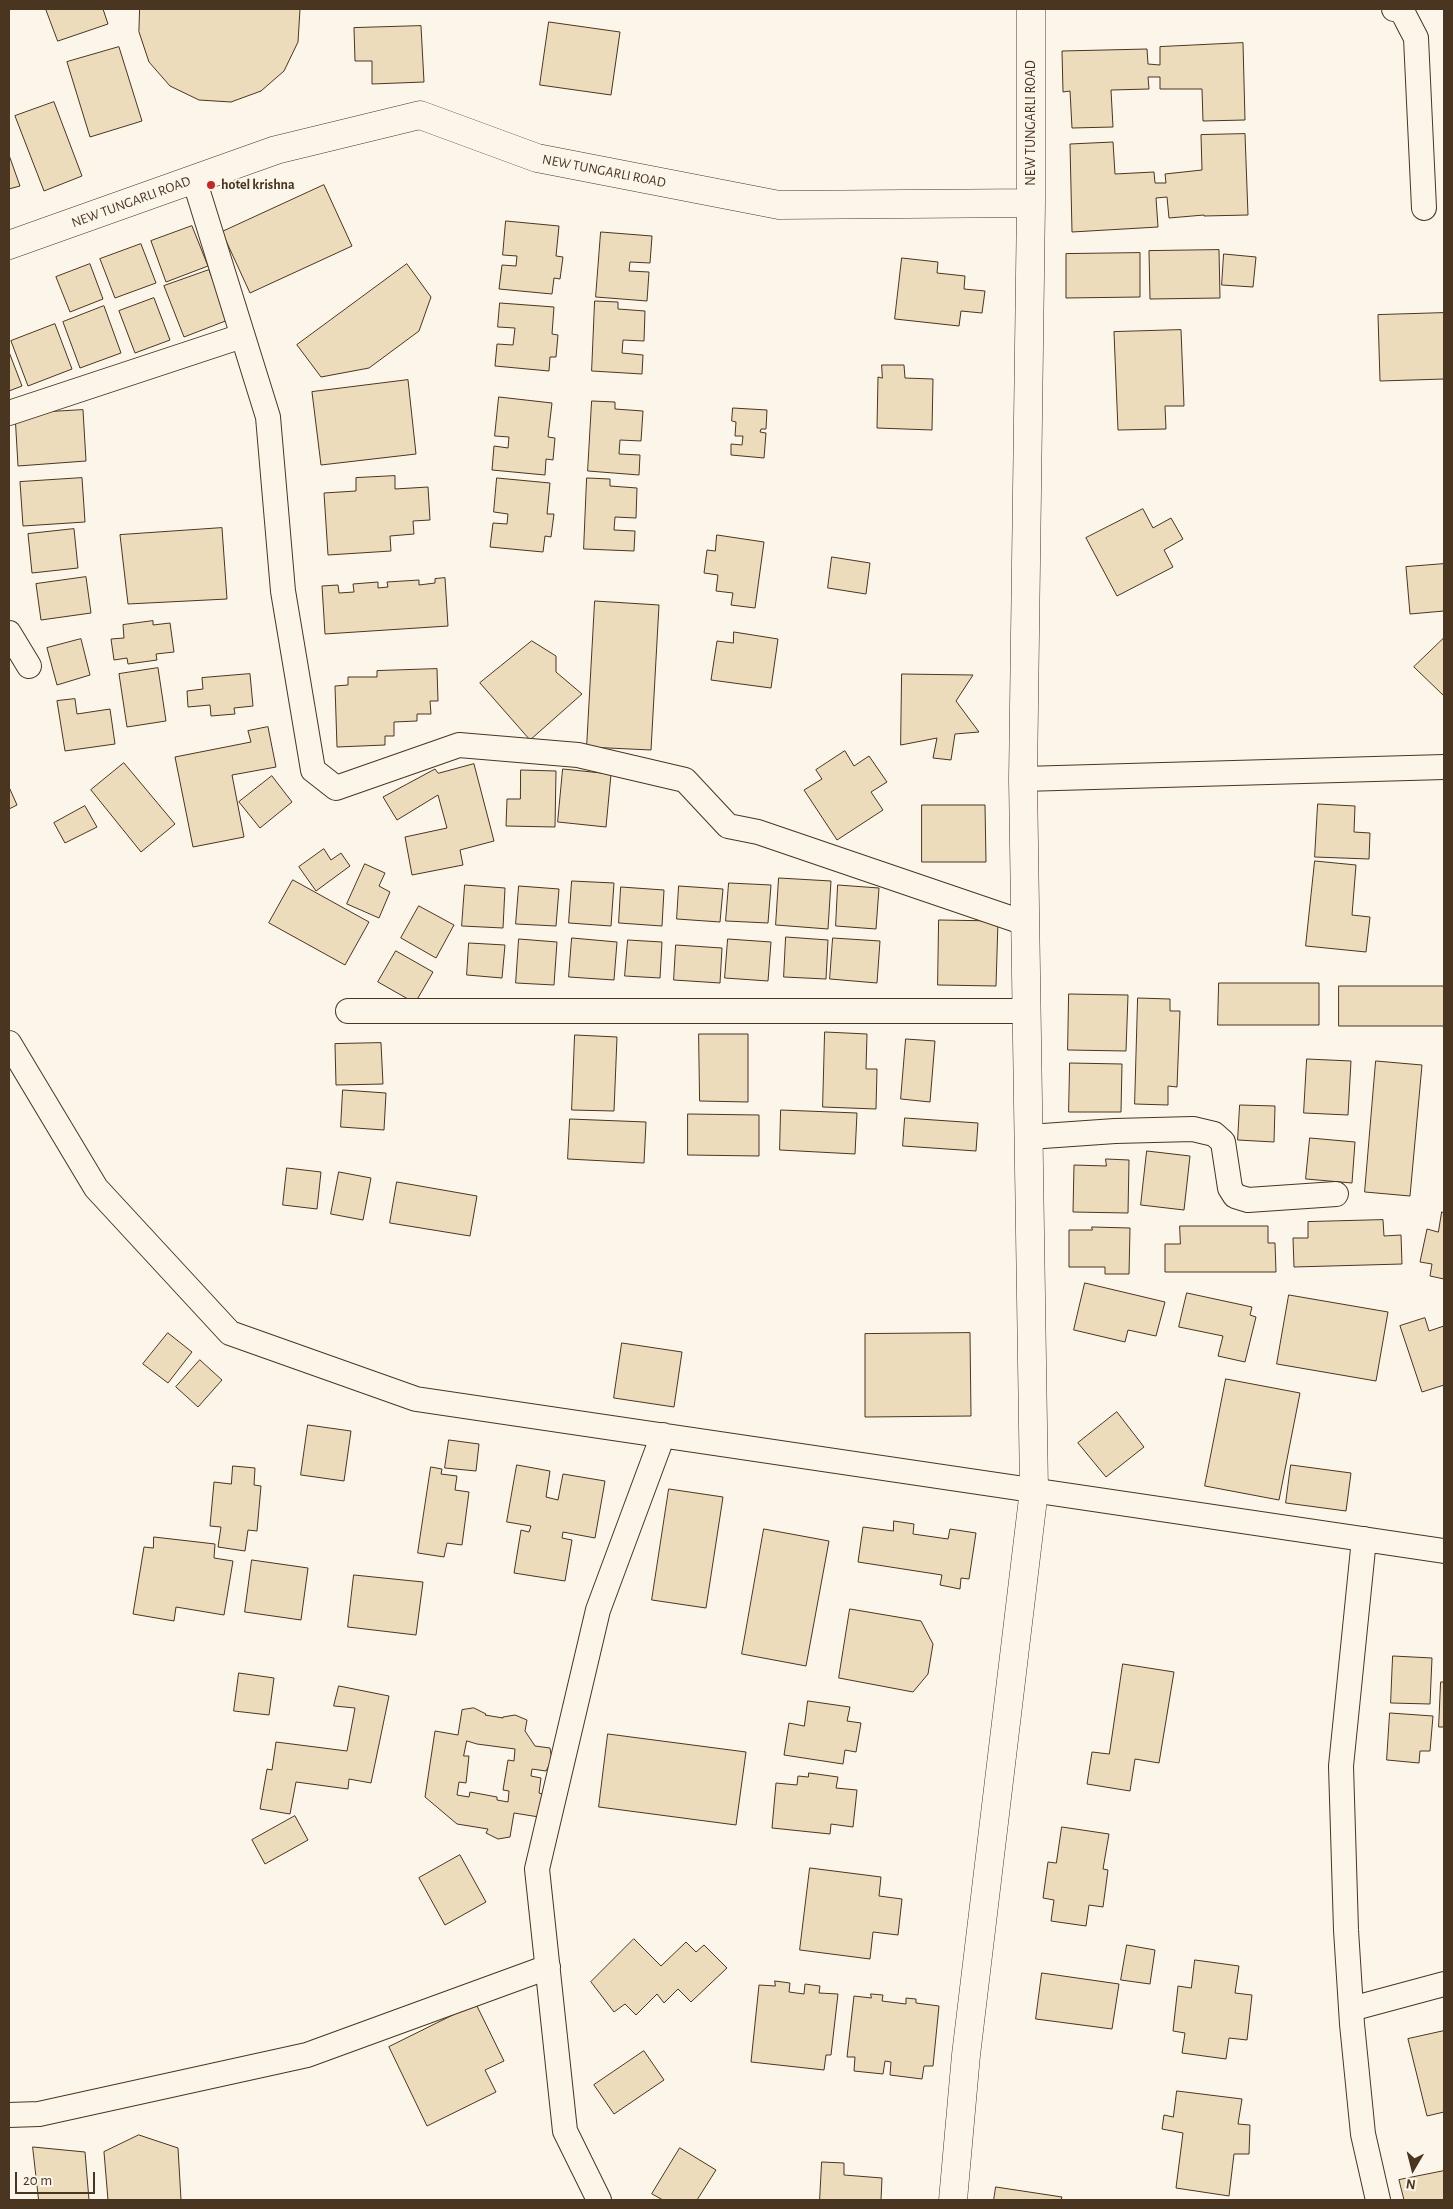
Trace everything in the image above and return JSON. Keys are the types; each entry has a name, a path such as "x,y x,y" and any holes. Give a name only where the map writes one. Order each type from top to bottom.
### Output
{"street":[{"name":"NEW TUNGARLI ROAD","path":"9,245 276,150 420,115 537,158 779,205 1031,203 1031,9"},
{"path":"1394,9 1402,11 1416,38 1424,208"},
{"path":"194,179 268,417 283,591 314,770 336,788 459,745 578,755 685,780 728,826 758,832 1026,923"},
{"path":"953,2200 967,2045 1034,1490 1023,779 1031,203"},
{"path":"9,413 242,336"},
{"path":"9,633 29,666"},
{"path":"1023,779 1444,766"},
{"path":"348,1011 1027,1011"},
{"path":"9,1043 96,1188 230,1334 416,1399 1444,1552"},
{"path":"1029,1137 1115,1131 1193,1129 1214,1134 1223,1142 1227,1177 1230,1188 1235,1196 1248,1200 1336,1194"},
{"path":"599,2200 565,2131 537,1868 598,1610 663,1435"},
{"path":"1364,1540 1341,1766 1346,1930 1351,2009 1362,2134 1378,2200"},
{"path":"9,2116 39,2114 308,2055 548,1967"},
{"path":"1351,2009 1444,1984"}],"building":[{"path":"46,9 103,9 108,24 58,41"},
{"path":"140,9 300,9 298,42 284,71 261,91 231,102 199,100 170,86 149,62 139,32"},
{"path":"549,22 620,32 611,95 540,85"},
{"path":"421,26 424,82 372,84 372,61 355,61 354,28"},
{"path":"1243,43 1245,120 1203,121 1202,89 1160,89 1160,77 1148,77 1149,89 1111,90 1113,127 1072,128 1070,91 1063,92 1062,51 1147,49 1148,64 1160,65 1160,47"},
{"path":"119,47 142,121 90,137 67,62"},
{"path":"54,102 82,176 44,191 15,116"},
{"path":"1245,134 1248,215 1204,215 1169,218 1167,197 1156,198 1158,227 1072,232 1070,144 1113,142 1115,174 1154,172 1155,183 1166,183 1165,174 1202,170 1201,135"},
{"path":"9,155 20,186 9,189"},
{"path":"324,185 352,246 250,293 222,232"},
{"path":"506,221 559,226 556,256 563,257 560,279 554,278 552,294 499,289 502,265 516,266 517,256 503,255"},
{"path":"192,226 208,266 166,282 151,241"},
{"path":"601,232 652,236 650,263 630,262 629,271 649,272 647,301 596,297"},
{"path":"141,244 156,283 115,298 100,259"},
{"path":"1219,250 1220,298 1150,299 1149,251"},
{"path":"1140,253 1140,297 1066,298 1066,254"},
{"path":"1224,254 1256,257 1253,287 1222,285"},
{"path":"902,258 938,262 937,273 965,276 964,289 985,291 982,313 961,311 959,326 895,319"},
{"path":"90,264 103,299 70,312 56,277"},
{"path":"407,264 431,297 419,331 369,368 321,377 297,345"},
{"path":"209,270 228,320 184,337 164,286"},
{"path":"154,298 170,340 135,353 119,311"},
{"path":"595,301 618,302 618,309 645,311 644,341 623,340 622,353 643,355 642,374 592,371"},
{"path":"500,303 554,307 552,334 558,335 556,357 550,357 549,371 495,366 497,344 513,345 515,328 498,327"},
{"path":"104,306 121,353 80,368 63,322"},
{"path":"1444,313 1444,379 1380,381 1378,315"},
{"path":"55,324 72,369 28,386 11,341"},
{"path":"1181,330 1184,406 1165,406 1166,429 1118,430 1114,332"},
{"path":"9,352 22,386 9,391"},
{"path":"882,365 904,365 905,378 933,379 932,430 877,428 878,377 882,378"},
{"path":"408,380 416,454 321,465 312,392"},
{"path":"499,397 552,403 548,437 555,438 553,460 546,459 545,475 492,470 494,446 508,448 509,437 495,436"},
{"path":"592,401 615,402 615,409 643,411 641,441 620,440 619,454 640,455 639,475 588,471"},
{"path":"733,408 767,410 766,429 761,429 760,432 766,433 764,458 731,455 731,444 742,445 743,436 735,436 736,422 732,421"},
{"path":"83,410 86,461 18,466 15,414"},
{"path":"395,476 395,489 428,487 430,520 413,521 414,534 390,536 391,551 328,555 324,493 356,491 356,478"},
{"path":"82,478 85,522 23,526 20,482"},
{"path":"497,478 550,483 547,514 554,514 551,537 545,536 543,552 490,547 493,523 507,524 508,514 494,512"},
{"path":"587,478 610,479 610,486 637,488 636,518 615,517 614,530 635,531 634,551 584,549"},
{"path":"1143,509 1153,528 1171,518 1183,539 1164,550 1173,567 1117,596 1086,538"},
{"path":"222,528 227,599 128,604 120,535"},
{"path":"74,529 78,568 32,573 28,534"},
{"path":"717,535 764,542 755,608 731,605 733,593 716,591 718,575 704,573 707,550 715,551"},
{"path":"832,557 870,563 866,594 828,588"},
{"path":"1444,564 1444,611 1410,614 1406,567"},
{"path":"86,577 91,613 41,620 36,584"},
{"path":"445,578 448,626 325,634 322,586 338,585 339,593 354,592 353,584 378,582 378,588 388,587 387,582 419,580 419,585 435,583 435,579"},
{"path":"595,601 659,605 651,750 587,747"},
{"path":"153,621 153,625 170,623 174,652 156,654 157,660 128,664 127,658 114,660 111,639 124,638 123,625"},
{"path":"734,632 778,639 771,688 711,680 717,641 733,643"},
{"path":"1444,638 1444,696 1414,667"},
{"path":"81,639 90,675 57,685 47,648"},
{"path":"532,641 556,656 556,672 582,694 530,740 480,683"},
{"path":"158,668 166,721 127,727 119,674"},
{"path":"437,669 438,701 430,701 431,714 417,714 417,721 394,722 394,736 385,736 385,745 337,747 335,686 348,685 348,677 377,677 377,671"},
{"path":"250,674 253,706 234,708 235,714 211,716 210,705 188,707 187,691 203,689 202,678"},
{"path":"902,674 973,675 956,701 979,732 955,734 951,760 933,758 937,738 901,745"},
{"path":"75,699 77,714 110,709 115,744 65,751 57,701"},
{"path":"268,727 276,767 232,775 244,837 193,847 175,757 251,742 248,731"},
{"path":"845,751 854,766 869,756 887,782 871,792 883,810 837,840 804,790 822,779 816,770"},
{"path":"124,763 175,824 141,852 91,790"},
{"path":"474,764 494,841 460,850 463,865 412,875 405,837 447,828 438,795 397,820 383,797 435,769 438,773"},
{"path":"563,769 611,774 606,827 558,822"},
{"path":"521,770 556,771 555,827 506,826 507,799 520,799"},
{"path":"272,776 292,802 260,828 239,802"},
{"path":"9,787 17,805 9,809"},
{"path":"1318,804 1355,806 1354,832 1370,833 1369,859 1315,857"},
{"path":"922,805 985,805 986,862 922,862"},
{"path":"85,806 97,827 65,843 54,823"},
{"path":"324,849 331,860 341,853 350,866 316,891 299,867"},
{"path":"1315,861 1356,865 1352,915 1370,917 1366,952 1306,946"},
{"path":"365,864 385,873 379,886 390,892 379,918 347,904"},
{"path":"779,878 831,881 828,929 776,925"},
{"path":"293,880 369,922 345,965 269,923"},
{"path":"572,881 614,883 611,926 569,923"},
{"path":"729,883 771,885 768,923 726,921"},
{"path":"465,885 505,888 503,928 462,926"},
{"path":"838,885 879,888 876,929 836,926"},
{"path":"519,886 559,889 556,926 516,924"},
{"path":"679,886 723,889 720,922 677,919"},
{"path":"621,887 664,890 662,926 619,923"},
{"path":"419,906 454,925 436,958 401,938"},
{"path":"939,920 998,921 996,986 938,985"},
{"path":"786,937 828,940 826,979 784,977"},
{"path":"572,938 617,942 614,980 569,977"},
{"path":"833,938 880,941 877,983 830,979"},
{"path":"519,939 557,942 554,985 516,983"},
{"path":"728,939 771,942 768,981 725,978"},
{"path":"628,940 662,942 660,978 625,976"},
{"path":"469,943 505,945 502,978 467,975"},
{"path":"676,945 722,948 720,983 674,980"},
{"path":"396,951 433,972 415,1003 378,982"},
{"path":"1219,983 1319,983 1319,1025 1218,1025"},
{"path":"1339,986 1444,986 1444,1026 1339,1026"},
{"path":"1069,994 1128,995 1126,1051 1068,1050"},
{"path":"1138,998 1170,999 1170,1011 1180,1011 1177,1087 1168,1086 1168,1105 1135,1104"},
{"path":"825,1032 867,1034 866,1069 877,1069 876,1109 823,1107"},
{"path":"699,1034 748,1034 748,1102 700,1101"},
{"path":"575,1035 617,1037 614,1111 572,1110"},
{"path":"906,1039 935,1041 930,1102 901,1099"},
{"path":"381,1043 383,1084 336,1085 335,1044"},
{"path":"1307,1059 1351,1061 1348,1115 1304,1113"},
{"path":"1376,1061 1422,1065 1410,1196 1365,1192"},
{"path":"1070,1063 1122,1064 1121,1112 1069,1112"},
{"path":"343,1090 386,1093 384,1130 341,1127"},
{"path":"1240,1105 1275,1106 1274,1142 1238,1140"},
{"path":"781,1110 857,1113 855,1154 780,1150"},
{"path":"688,1114 759,1115 759,1156 688,1155"},
{"path":"905,1118 978,1123 976,1151 903,1146"},
{"path":"570,1119 646,1122 644,1163 568,1159"},
{"path":"1310,1138 1355,1142 1352,1183 1306,1179"},
{"path":"1147,1151 1190,1156 1184,1210 1141,1205"},
{"path":"1106,1159 1129,1160 1128,1213 1073,1212 1074,1165 1106,1166"},
{"path":"287,1168 321,1172 317,1209 283,1205"},
{"path":"339,1172 371,1178 363,1220 331,1214"},
{"path":"397,1182 477,1196 470,1236 390,1223"},
{"path":"1442,1212 1444,1213 1444,1279 1430,1276 1432,1264 1420,1262 1427,1229 1438,1232"},
{"path":"1383,1220 1384,1236 1401,1235 1402,1264 1294,1267 1293,1238 1308,1238 1308,1222"},
{"path":"1180,1226 1268,1226 1268,1243 1275,1243 1276,1272 1165,1272 1165,1244 1180,1244"},
{"path":"1092,1227 1130,1228 1129,1274 1105,1274 1105,1267 1069,1267 1069,1230 1092,1230"},
{"path":"1085,1283 1165,1302 1156,1336 1128,1330 1125,1342 1074,1330"},
{"path":"1187,1293 1252,1307 1250,1315 1256,1317 1245,1362 1218,1356 1223,1336 1179,1327"},
{"path":"1289,1295 1388,1312 1376,1381 1277,1364"},
{"path":"1425,1318 1429,1331 1444,1326 1444,1385 1422,1392 1400,1326"},
{"path":"168,1333 192,1352 168,1383 143,1364"},
{"path":"970,1333 971,1416 865,1417 865,1334"},
{"path":"622,1343 682,1352 674,1407 614,1398"},
{"path":"200,1360 222,1380 198,1407 176,1387"},
{"path":"1226,1379 1300,1393 1279,1500 1205,1486"},
{"path":"1117,1412 1144,1447 1106,1477 1078,1443"},
{"path":"308,1425 351,1431 344,1481 301,1475"},
{"path":"449,1440 479,1444 476,1471 445,1468"},
{"path":"517,1465 550,1471 546,1497 558,1500 563,1474 605,1481 595,1538 563,1532 562,1538 572,1540 565,1581 514,1573 521,1530 529,1532 531,1526 507,1522"},
{"path":"1291,1465 1351,1473 1346,1511 1286,1503"},
{"path":"233,1466 255,1468 254,1485 261,1486 257,1531 248,1530 245,1551 218,1547 221,1527 210,1526 214,1482 231,1484"},
{"path":"431,1467 442,1469 441,1474 457,1476 455,1490 469,1492 462,1545 447,1543 444,1557 418,1553"},
{"path":"669,1489 723,1497 706,1608 652,1600"},
{"path":"894,1521 914,1524 913,1534 948,1539 950,1529 976,1533 969,1579 961,1578 960,1589 940,1585 942,1575 858,1562 863,1527 893,1531"},
{"path":"764,1529 829,1541 806,1666 742,1654"},
{"path":"154,1537 215,1544 214,1558 233,1561 224,1615 176,1607 174,1621 133,1614 144,1547 153,1548"},
{"path":"252,1560 308,1568 301,1620 245,1612"},
{"path":"354,1575 423,1582 416,1635 348,1627"},
{"path":"850,1609 921,1621 933,1644 928,1674 913,1692 839,1678"},
{"path":"1393,1656 1432,1658 1430,1704 1391,1703"},
{"path":"1123,1664 1174,1672 1159,1763 1135,1759 1130,1791 1087,1784 1092,1752 1109,1754"},
{"path":"239,1673 274,1678 269,1715 234,1711"},
{"path":"1441,1682 1444,1682 1444,1727 1439,1727"},
{"path":"339,1686 389,1696 371,1783 349,1779 348,1789 296,1782 290,1814 260,1809 267,1769 272,1770 276,1742 347,1751 355,1708 334,1706"},
{"path":"808,1701 850,1707 847,1721 861,1723 856,1752 845,1750 843,1764 784,1755 789,1723 804,1726"},
{"path":"474,1708 485,1715 503,1718 515,1715 527,1720 525,1731 535,1746 550,1748 552,1760 546,1771 532,1769 531,1776 541,1778 539,1793 542,1794 545,1806 539,1817 514,1813 510,1837 498,1839 486,1833 488,1829 457,1824 425,1797 435,1731 458,1735 462,1710","holes":["467,1741 515,1749 514,1761 508,1760 503,1790 509,1791 508,1802 497,1800 497,1797 470,1792 469,1797 457,1795 459,1782 466,1783 469,1756 464,1756"]},
{"path":"1390,1713 1433,1716 1430,1751 1420,1751 1419,1763 1387,1760"},
{"path":"608,1734 746,1752 736,1825 599,1807"},
{"path":"809,1773 838,1777 836,1788 857,1790 853,1827 831,1824 830,1834 772,1828 776,1783 797,1785 798,1776 808,1777"},
{"path":"295,1816 308,1840 265,1864 252,1840"},
{"path":"1062,1827 1109,1834 1103,1869 1108,1870 1103,1907 1089,1905 1086,1926 1051,1921 1054,1900 1043,1898 1048,1862 1056,1863"},
{"path":"460,1855 486,1902 445,1925 419,1878"},
{"path":"810,1868 881,1877 879,1896 902,1899 898,1935 873,1932 870,1959 800,1950"},
{"path":"634,1939 661,1966 686,1942 696,1952 704,1945 727,1968 691,2002 678,1989 664,2003 657,1994 636,2015 625,2004 614,2012 591,1982"},
{"path":"1127,1945 1155,1950 1150,1984 1121,1980"},
{"path":"1195,1960 1239,1966 1235,1993 1252,1995 1247,2040 1229,2038 1226,2059 1182,2053 1185,2033 1173,2031 1178,1986 1191,1988"},
{"path":"1042,1973 1119,1984 1112,2029 1036,2019"},
{"path":"775,1981 790,1983 789,1992 804,1994 805,1984 820,1986 819,1993 838,1994 831,2055 826,2055 824,2070 751,2062 759,1985 775,1986"},
{"path":"871,1994 883,1995 882,2001 906,2004 906,1998 916,1999 916,2003 939,2006 933,2066 924,2066 922,2079 890,2075 891,2062 885,2061 883,2074 854,2071 855,2057 847,2057 854,1996 871,1998"},
{"path":"476,2004 504,2061 485,2070 496,2092 427,2126 389,2047"},
{"path":"1444,2031 1444,2112 1427,2116 1408,2039"},
{"path":"644,2051 664,2080 614,2114 594,2085"},
{"path":"1177,2091 1242,2099 1238,2124 1250,2125 1249,2154 1234,2154 1229,2196 1176,2188 1183,2133 1162,2129 1164,2115 1173,2117"},
{"path":"139,2135 178,2148 181,2200 108,2200 104,2152"},
{"path":"33,2147 85,2152 89,2200 39,2200"},
{"path":"680,2148 716,2170 697,2200 663,2200 652,2194"},
{"path":"822,2162 844,2163 844,2175 882,2178 881,2200 820,2200"},
{"path":"1444,2171 1444,2200 1404,2200 1399,2180"},
{"path":"996,2187 1062,2197 1061,2200 994,2200"}],"place":[{"name":"hotel krishna","path":"211,185"}]}
